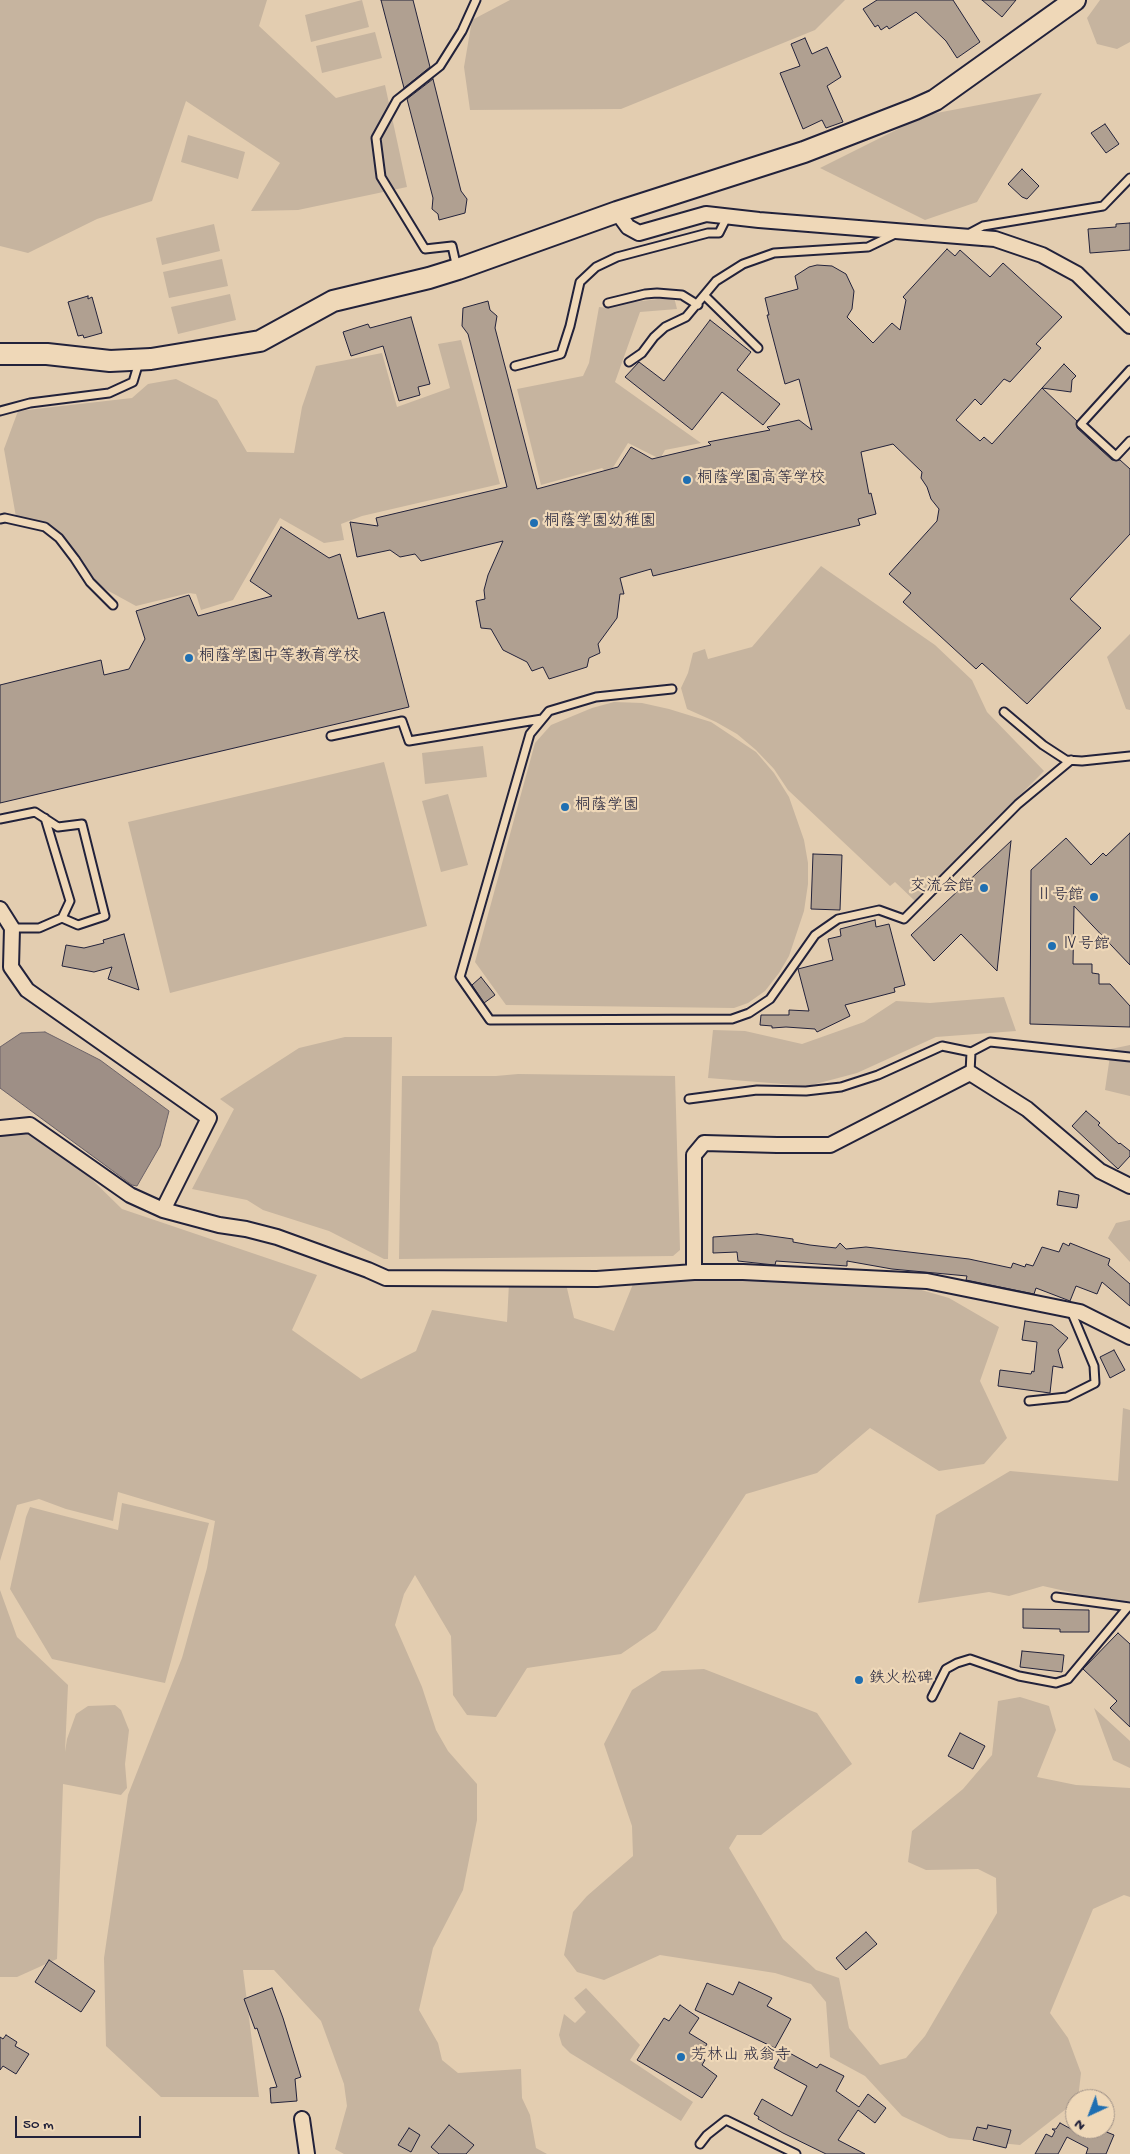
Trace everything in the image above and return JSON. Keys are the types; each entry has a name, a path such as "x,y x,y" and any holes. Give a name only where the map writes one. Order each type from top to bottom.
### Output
{"street":[{"path":"0,354 47,354 110,361 140,360 260,341 333,301 429,278 458,269 617,212 804,152 935,100 1075,0"},
{"path":"617,212 628,227 639,233 706,214 995,239 1042,255 1077,274 1130,326"},
{"path":"0,909 12,928 6,961 27,990 209,1118 163,1210"},
{"path":"694,1272 694,1155 704,1143 778,1146 830,1144 970,1073 1027,1109 1100,1171 1130,1186"},
{"path":"0,1128 30,1125 130,1195 163,1210 219,1225 246,1229 277,1237 386,1278 597,1279 694,1272 927,1281 1080,1312 1130,1337"},
{"path":"302,2119 307,2154"}],"lane":[{"path":"458,269 452,246 424,249 381,177 376,138 397,100 440,66 462,31 476,0"},
{"path":"964,237 983,226 1103,206 1130,178"},
{"path":"515,366 561,354 570,326 580,282 596,268 617,258 708,233 719,233 728,216"},
{"path":"629,362 642,353 654,337 665,327 686,317 698,305 716,281 743,264 774,253 868,247 900,232"},
{"path":"608,303 657,293 682,295 698,305"},
{"path":"705,296 758,348"},
{"path":"0,411 30,403 109,393 133,382 140,360"},
{"path":"1130,370 1081,424 1116,456 1130,441"},
{"path":"0,519 5,518 45,527 59,538 76,559 90,582 114,605"},
{"path":"672,689 596,697 549,711 530,734 460,977 490,1020 732,1019 749,1013 770,999 815,935 838,919 879,910 904,920 1018,804 1071,760"},
{"path":"1004,712 1044,745 1066,760 1082,761 1130,756"},
{"path":"332,736 402,721 409,741 542,719"},
{"path":"0,819 35,812 58,827 82,824 105,916 78,925 62,918"},
{"path":"12,928 39,928 62,918 70,901 45,818"},
{"path":"689,1099 757,1090 806,1091 840,1087 878,1075 942,1046 971,1052 990,1042 1130,1057"},
{"path":"970,1073 971,1052"},
{"path":"1029,1400 1067,1397 1095,1383 1094,1366 1071,1310"},
{"path":"1056,1597 1129,1607"},
{"path":"932,1697 946,1669 970,1659 1020,1676 1056,1683 1068,1679 1129,1607"},
{"path":"700,2144 726,2120 796,2154"}],"shaded area":[{"path":"0,0 267,0 259,26 336,98 385,85 407,187 298,210 251,211 280,163 186,101 152,201 97,219 28,253 0,246"},
{"path":"362,0 369,27 311,42 305,15"},
{"path":"510,0 845,0 815,30 621,109 470,110 464,67 472,20"},
{"path":"1100,0 1130,0 1130,42 1117,49 1097,44 1087,18"},
{"path":"375,32 382,58 322,73 316,46"},
{"path":"1042,93 977,202 925,220 820,168 926,115"},
{"path":"188,135 245,152 238,179 181,162"},
{"path":"214,224 220,251 162,265 156,238"},
{"path":"222,259 228,286 169,298 163,272"},
{"path":"230,294 236,320 178,334 171,307"},
{"path":"674,297 677,309 640,312 615,382 701,443 665,450 660,459 628,443 609,474 602,468 541,485 517,389 583,376 589,363 599,307 608,308 620,299 634,302"},
{"path":"461,340 500,484 362,516 341,524 344,540 324,543 280,518 233,600 201,610 196,594 189,593 136,606 94,583 57,532 16,517 4,449 18,411 132,398 148,384 176,379 217,400 247,452 294,453 302,407 316,366 382,353 397,407 450,388 438,344"},
{"path":"821,566 935,645 972,680 987,712 1044,771 915,901 895,882 890,886 788,790 774,769 737,734 687,709 681,688 688,673 693,653 705,649 708,659 752,647"},
{"path":"1130,634 1130,710 1126,709 1107,657"},
{"path":"614,702 642,703 711,722 756,752 774,773 789,797 804,840 808,863 808,884 804,911 789,956 779,973 765,991 748,1003 734,1008 506,1005 475,962 535,743 551,725 592,708"},
{"path":"483,746 487,777 425,784 422,753"},
{"path":"384,762 427,926 170,993 128,822"},
{"path":"448,794 468,865 441,872 422,801"},
{"path":"1004,997 1016,1031 936,1037 857,1073 808,1086 708,1078 713,1030 745,1031 802,1044 864,1022 896,1001 930,1003"},
{"path":"45,1032 100,1060 169,1111 160,1146 137,1186 132,1185 0,1088 0,1047 21,1033"},
{"path":"345,1037 392,1037 388,1259 384,1259 329,1231 263,1210 247,1200 192,1189 234,1109 220,1099 299,1048"},
{"path":"1130,1045 1130,1096 1105,1090 1111,1049"},
{"path":"518,1074 675,1076 680,1250 673,1256 399,1259 402,1076 496,1076"},
{"path":"29,1132 75,1163 122,1209 317,1275 292,1330 361,1379 416,1351 432,1310 507,1322 509,1283 566,1284 574,1318 614,1331 633,1284 730,1268 853,1270 949,1298 999,1327 980,1381 1007,1438 984,1464 939,1471 870,1428 817,1473 746,1494 656,1630 621,1654 527,1668 496,1717 467,1715 453,1695 451,1636 415,1575 404,1594 395,1625 422,1687 436,1730 448,1751 477,1784 477,1820 463,1890 433,1948 419,2010 438,2043 442,2060 458,2073 521,2069 522,2098 530,2115 536,2148 547,2154 344,2154 335,2149 347,2106 344,2084 321,2021 274,1970 243,1970 259,2097 161,2097 106,2046 104,1958 128,1795 182,1658 207,1568 215,1521 118,1492 113,1521 66,1509 39,1499 17,1505 0,1561 0,1134"},
{"path":"1130,1220 1130,1262 1108,1238 1116,1223"},
{"path":"1123,1408 1130,1410 1130,1601 1104,1600 1043,1586 1009,1596 989,1592 918,1603 936,1515 1010,1471 1118,1481"},
{"path":"122,1503 209,1523 165,1683 52,1659 10,1589 26,1517 30,1507 118,1530"},
{"path":"0,1590 17,1637 68,1685 65,1752 67,1739 76,1714 88,1706 115,1705 121,1710 129,1730 125,1764 127,1788 121,1795 63,1784 57,1959 17,1977 0,1977"},
{"path":"704,1669 817,1713 852,1764 761,1835 737,1835 729,1848 783,1939 816,1970 839,1978 849,2028 880,2065 906,2058 925,2036 997,1913 996,1878 978,1869 926,1870 908,1862 912,1831 963,1789 992,1755 998,1701 1020,1697 1049,1706 1056,1730 1037,1777 1076,1785 1130,1788 1130,1897 1124,1895 1093,1909 1050,2013 1068,2038 1081,2073 1079,2089 1065,2089 1065,2110 1020,2145 949,2138 902,2116 865,2076 830,2057 826,2002 811,1984 775,1973 660,1955 604,1980 577,1972 564,1955 573,1912 587,1896 633,1856 632,1826 604,1744 632,1690 662,1671"},
{"path":"1094,1708 1130,1741 1130,1768 1113,1760"},
{"path":"586,1988 640,2045 630,2060 693,2102 681,2121 570,2053 562,2045 559,2035 564,2014 575,2023 586,2012 574,1998"}],"building":[{"path":"381,0 413,0 430,67 404,88"},
{"path":"877,0 953,0 980,42 957,58 946,41 916,12 889,29 887,26 881,30 878,25 875,27 863,9"},
{"path":"982,0 1016,0 1002,17"},
{"path":"805,38 812,54 827,47 841,77 827,86 843,122 826,128 822,120 803,129 780,73 800,66 791,44"},
{"path":"433,79 461,191 467,199 465,213 439,220 438,214 432,209 433,198 407,99"},
{"path":"1105,124 1119,144 1106,153 1091,133"},
{"path":"1022,169 1039,186 1027,199 1022,197 1008,184"},
{"path":"1130,223 1130,250 1090,253 1088,229 1116,227 1116,224"},
{"path":"947,249 955,256 960,250 990,277 1003,263 1062,317 1036,344 1041,348 1010,382 1004,379 981,405 975,399 956,420 980,441 984,437 992,444 1042,388 1077,421 1077,428 1112,460 1120,460 1130,469 1130,534 1070,599 1101,628 1027,704 982,663 976,669 903,602 911,593 889,574 937,521 939,509 931,499 927,487 921,478 922,472 893,444 861,452 869,494 871,493 876,514 858,519 860,525 653,576 651,569 620,578 624,594 620,594 617,618 598,644 600,653 589,658 587,667 549,679 543,667 532,671 527,662 503,650 491,629 481,628 476,601 485,599 484,590 488,575 503,541 421,561 415,554 400,557 390,550 357,557 350,522 378,526 376,518 507,487 468,334 462,326 463,308 488,301 490,310 497,316 495,328 537,489 618,467 631,447 652,459 711,445 708,442 770,430 767,427 799,420 812,430 799,379 785,384 767,315 769,315 765,298 798,289 795,276 809,267 817,265 832,266 846,274 854,291 852,309 847,317 873,343 892,323 900,330 906,300 903,297"},
{"path":"88,296 88,299 92,297 102,333 84,338 83,335 78,336 68,302"},
{"path":"411,317 430,384 418,387 420,395 399,401 383,346 351,356 343,332 368,324 370,328"},
{"path":"710,320 751,352 737,370 780,404 763,425 722,392 692,430 625,377 639,362 664,381"},
{"path":"1064,364 1076,376 1072,380 1071,392 1042,388"},
{"path":"281,527 329,558 340,554 358,619 384,612 409,707 0,803 0,685 101,660 104,675 129,669 145,639 136,611 189,595 198,616 272,596 250,581"},
{"path":"1130,833 1130,965 1074,906 1073,964 1092,964 1092,973 1099,974 1099,984 1110,984 1130,1006 1130,1027 1030,1024 1031,870 1066,838 1091,865 1103,853 1106,856"},
{"name":"交流会館","path":"1011,841 997,971 961,934 934,961 911,935"},
{"path":"813,854 842,855 840,910 811,909"},
{"path":"875,920 876,927 889,924 905,985 894,988 895,992 845,1005 850,1016 817,1032 815,1029 772,1028 772,1026 760,1025 761,1015 789,1015 789,1010 809,1011 798,969 833,960 828,939 841,936 840,929"},
{"path":"124,934 139,990 108,979 112,967 94,972 62,966 66,945 84,948 104,943 103,940"},
{"path":"481,977 495,995 484,1003 472,985"},
{"path":"1086,1111 1100,1123 1098,1125 1119,1144 1130,1151 1130,1156 1118,1169 1072,1126"},
{"path":"1059,1191 1079,1195 1077,1208 1057,1205"},
{"path":"757,1234 793,1239 793,1242 810,1245 836,1248 840,1243 846,1249 866,1247 969,1259 1011,1268 1013,1263 1025,1267 1026,1264 1033,1266 1042,1247 1059,1252 1063,1243 1069,1246 1070,1243 1110,1259 1108,1265 1130,1284 1130,1306 1102,1282 1097,1294 1076,1286 1070,1301 1036,1288 1034,1294 966,1280 967,1276 892,1269 847,1261 847,1266 776,1261 775,1265 738,1261 737,1252 713,1253 713,1237"},
{"path":"1025,1321 1052,1325 1068,1338 1058,1350 1063,1368 1053,1366 1050,1393 998,1386 1000,1370 1031,1374 1032,1371 1034,1372 1037,1342 1022,1340"},
{"path":"1114,1350 1125,1370 1110,1378 1100,1357"},
{"path":"1023,1609 1089,1610 1089,1632 1060,1632 1060,1629 1023,1628"},
{"path":"1118,1633 1130,1644 1130,1727 1110,1708 1117,1701 1083,1669"},
{"path":"1022,1651 1064,1655 1062,1672 1020,1667"},
{"path":"960,1733 985,1746 973,1769 948,1756"},
{"path":"866,1932 877,1944 846,1970 836,1958"},
{"path":"49,1960 95,1991 81,2012 35,1982"},
{"path":"739,1982 772,1998 767,2006 791,2019 775,2048 695,2010 707,1983 733,1995"},
{"path":"272,1988 301,2077 295,2079 297,2101 271,2103 270,2088 277,2087 257,2028 255,2029 244,1999"},
{"path":"680,2005 699,2018 689,2033 707,2044 699,2057 705,2060 702,2065 717,2076 702,2098 637,2060 664,2018 669,2021"},
{"path":"6,2035 17,2042 15,2046 29,2054 16,2074 3,2066 0,2070 0,2037 3,2039"},
{"path":"784,2050 817,2068 820,2064 844,2076 836,2091 859,2107 868,2094 886,2108 875,2123 858,2110 838,2140 865,2154 826,2154 783,2133 758,2119 759,2117 754,2114 762,2099 792,2116 807,2086 774,2068"},
{"path":"1060,2123 1065,2126 1066,2139 1058,2154 1035,2154 1046,2134 1052,2137 1055,2131 1052,2129 1056,2129"},
{"path":"449,2125 474,2145 466,2154 439,2154 431,2147"},
{"path":"988,2125 1011,2130 1006,2148 973,2140 977,2127 987,2129"},
{"path":"409,2128 420,2135 411,2152 398,2145"},
{"path":"1071,2139 1112,2139 1106,2154 1086,2154 1088,2148"}],"place":[{"name":"桐蔭学園高等学校","path":"687,480"},
{"name":"桐蔭学園幼稚園","path":"534,523"},
{"name":"桐蔭学園中等教育学校","path":"189,658"},
{"name":"桐蔭学園","path":"565,807"},
{"name":"交流会館","path":"984,888"},
{"name":"Ⅱ号館","path":"1094,897"},
{"name":"Ⅳ号館","path":"1052,946"},
{"name":"鉄火松碑","path":"859,1680"},
{"name":"芳林山 戒翁寺","path":"681,2057"}]}
